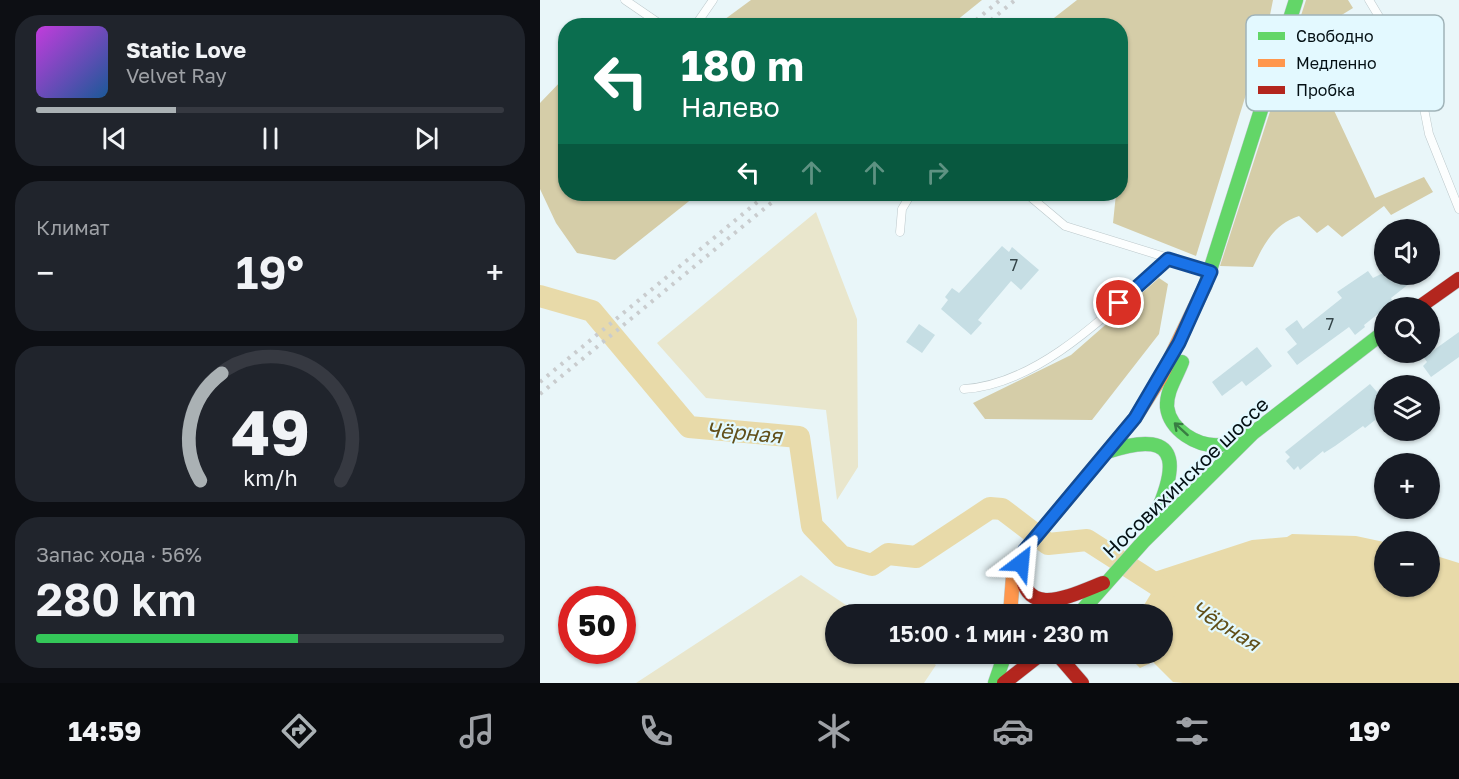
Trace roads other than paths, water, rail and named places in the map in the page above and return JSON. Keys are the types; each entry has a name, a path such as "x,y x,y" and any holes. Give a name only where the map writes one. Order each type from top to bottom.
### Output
{"main road":[{"path":"1291,15 1296,0"},
{"path":"1011,604 1013,576 1026,548 1135,418 1161,376 1202,296 1261,111"},
{"path":"1434,297 1459,279"},
{"path":"1202,296 1199,318 1168,398 1170,419 1193,439 1210,444 1220,445 1253,433"},
{"name":"Носовихинское шоссе","path":"1087,604 1143,542 1253,433 1374,340"},
{"path":"1107,452 1134,444 1150,443 1164,450 1168,457 1170,482 1143,542"},
{"path":"1026,548 1020,569 1022,582 1028,592 1037,598 1048,602 1060,600 1107,581"},
{"path":"1094,604 1107,581"},
{"path":"1012,590 1019,604"},
{"path":"995,683 1002,664"},
{"path":"1004,683 1030,664"},
{"path":"1022,683 1036,664"},
{"path":"1066,664 1083,683"},
{"path":"1079,664 1083,683"}],"lane":[{"path":"625,0 651,18"},
{"path":"701,18 713,0"},
{"path":"1369,0 1378,15"},
{"path":"1425,111 1430,134 1459,209"},
{"path":"900,232 902,209 907,201"},
{"path":"1035,201 1065,226 1211,272"},
{"path":"964,389 984,388 1005,380 1051,355 1103,318 1168,259"}],"water":[{"path":"1292,534 1356,536 1374,540 1374,597 1440,597 1440,557 1459,563 1459,683 1173,682 1155,664 1173,664 1173,604 1145,604 1152,592 1142,587 1138,574 1154,572 1252,540 1287,537"},
{"path":"1136,664 1149,664 1140,668"}],"waterway":[{"name":"Чёрная","path":"540,296 592,311 689,427 799,437 812,526 841,556 872,565 888,554 916,557 990,508 1002,509 1048,544 1087,540 1165,590"}],"railway":[{"path":"979,18 1000,0"},
{"path":"994,18 1015,0"},
{"path":"540,382 759,201"},
{"path":"540,394 774,201"}]}
